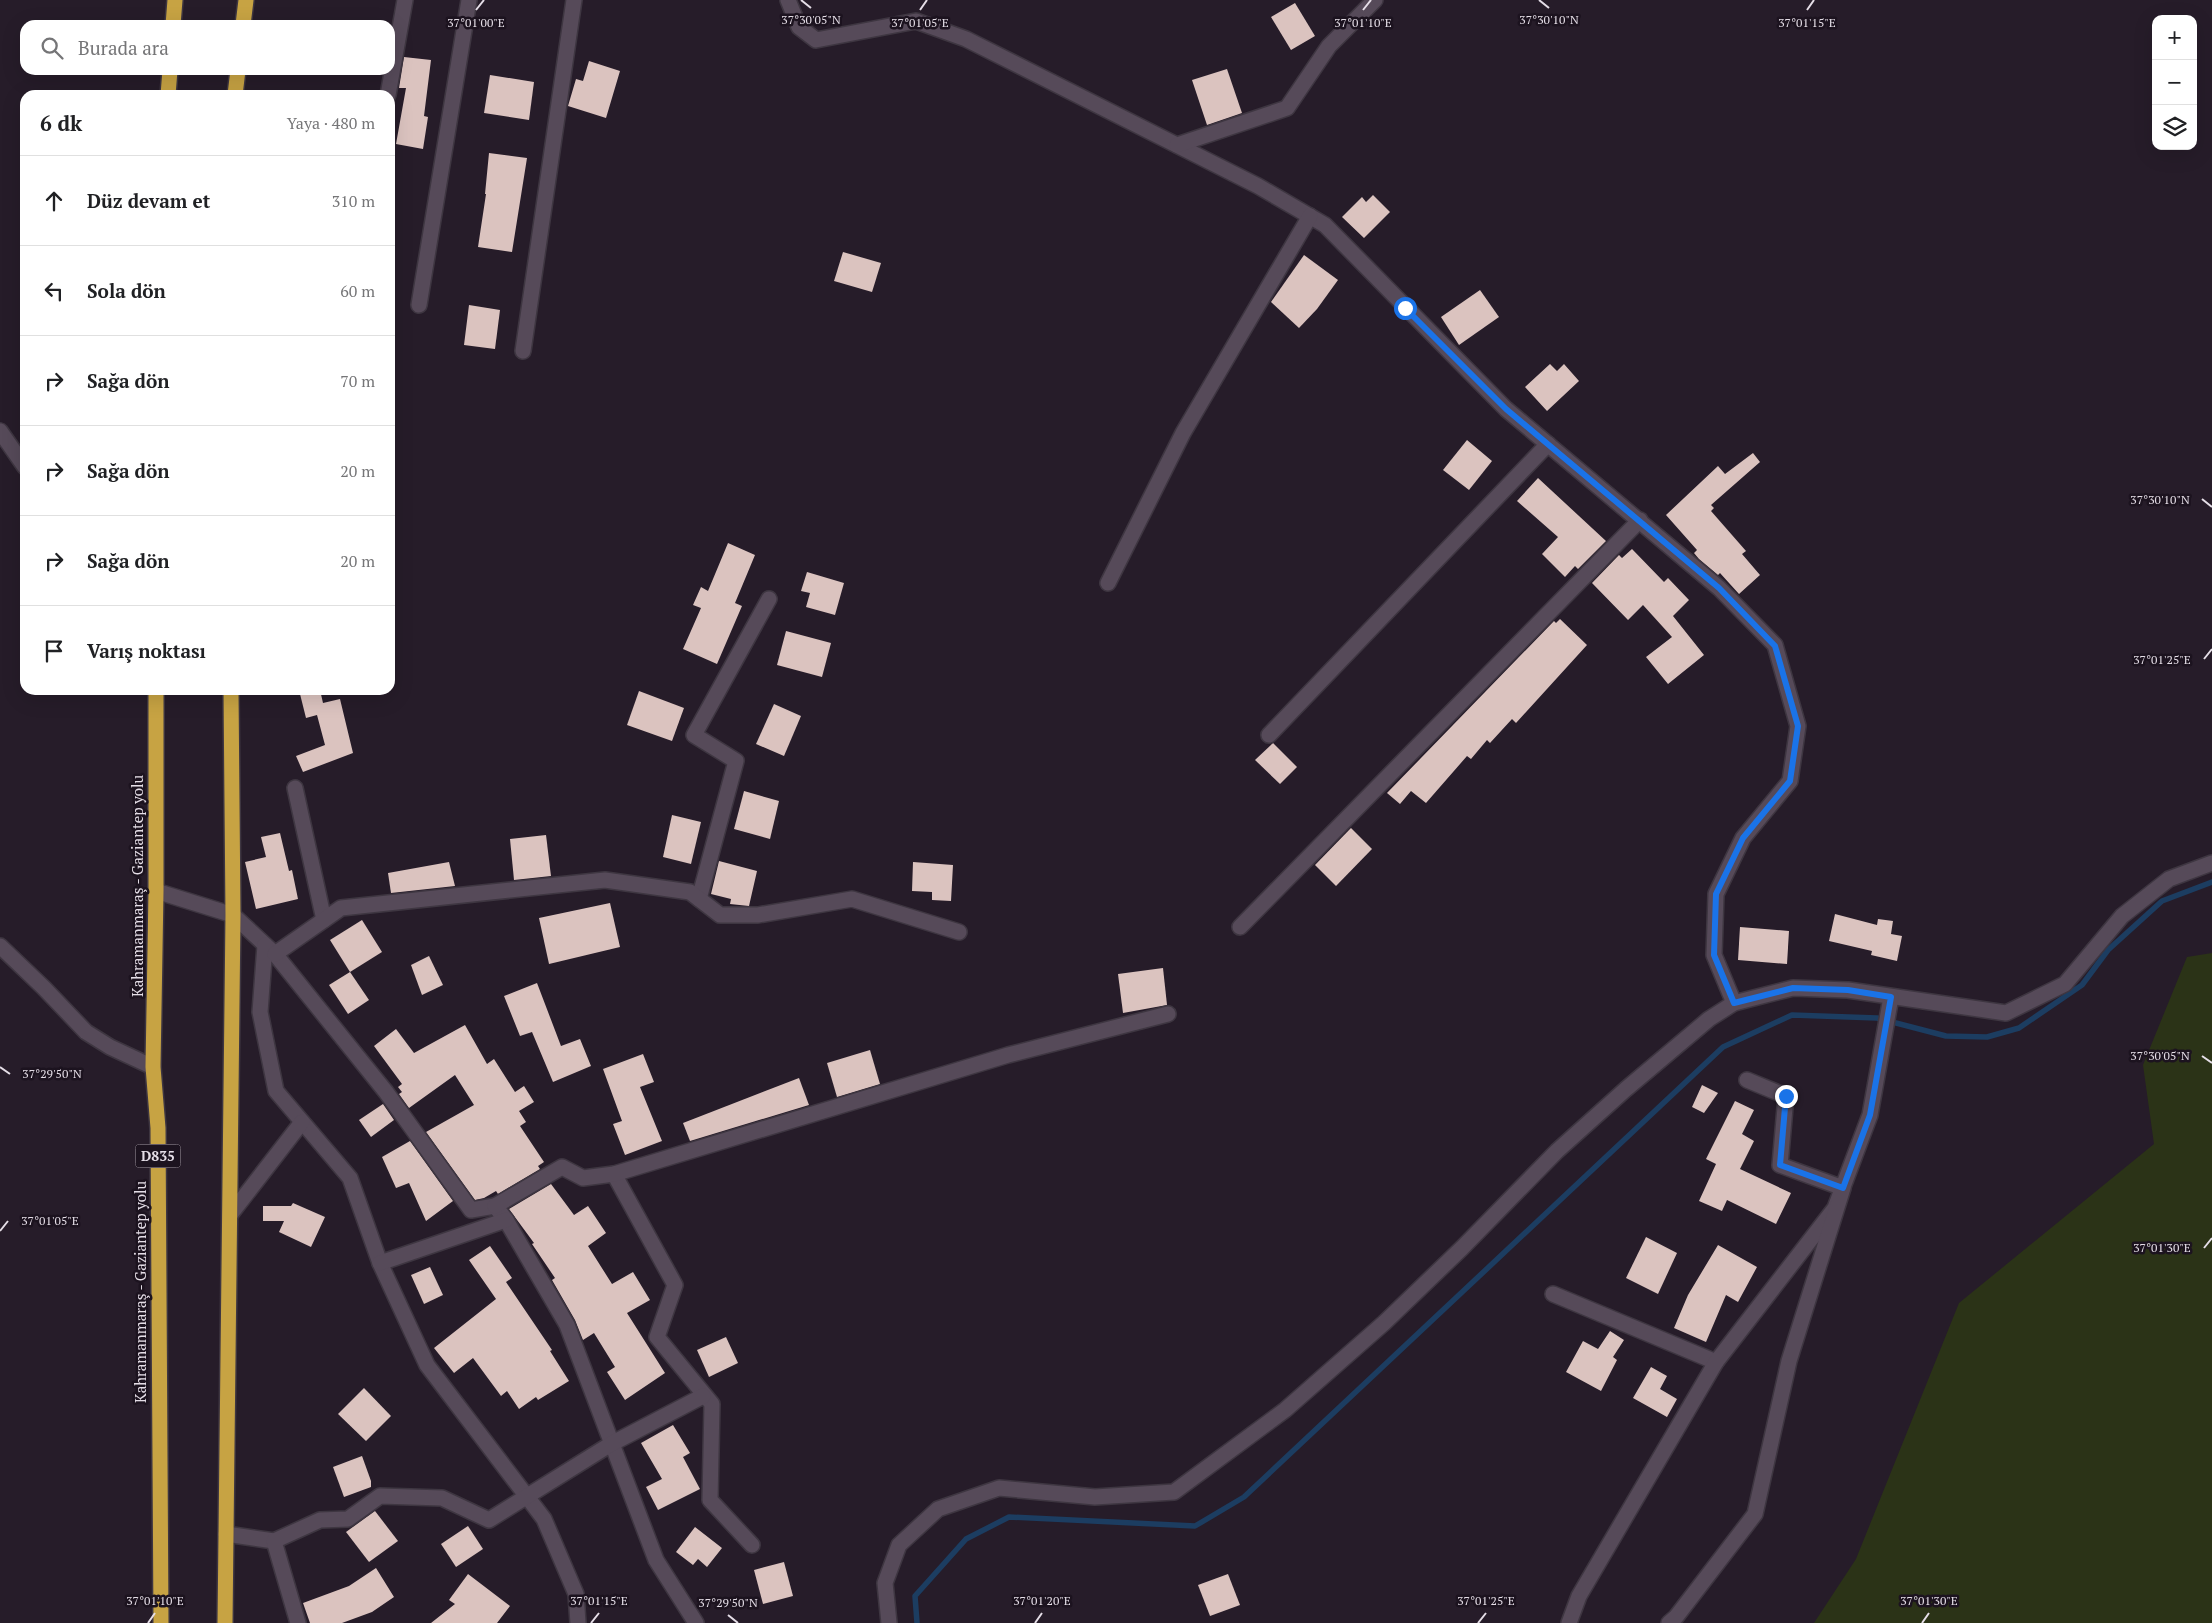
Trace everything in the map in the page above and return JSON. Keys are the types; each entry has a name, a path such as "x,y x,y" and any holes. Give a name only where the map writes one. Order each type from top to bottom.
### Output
{"highway":[{"path":"174,20 175,0"},
{"path":"244,20 246,0"},
{"path":"168,90 170,75"},
{"path":"236,90 237,75"},
{"name":"Kahramanmaraş - Gaziantep yolu","path":"156,695 156,891 153,1067 158,1128 161,1623"},
{"path":"225,1623 233,915 231,695"}],"street":[{"path":"395,56 405,0"},
{"path":"419,305 469,0"},
{"path":"523,351 574,0"},
{"path":"788,0 799,27 816,40 916,21 966,39 1258,186 1310,216 1325,226 1506,409 1719,588 1775,646 1798,726 1790,781 1743,838 1716,894 1714,955 1734,1003"},
{"path":"1177,145 1287,108 1329,46 1375,0"},
{"path":"389,90 392,75"},
{"path":"1108,583 1182,433 1310,216"},
{"path":"0,431 20,460"},
{"path":"1269,735 1548,444"},
{"path":"1240,927 1640,520"},
{"path":"699,899 736,761 694,735 769,599"},
{"path":"296,788 324,920"},
{"path":"889,1623 884,1582 899,1545 938,1509 999,1488 1094,1497 1174,1492 1284,1410 1384,1322 1462,1248 1558,1151 1626,1089 1708,1019 1734,1003 1793,988 1848,990 2006,1013 2065,984 2122,916 2170,880 2212,863"},
{"path":"270,950 324,920 341,908 605,880 690,892 720,915 758,914 852,899 959,932"},
{"path":"156,891 233,915 270,950 386,1092 471,1210 495,1206 562,1167 583,1178 614,1174 1008,1055 1168,1014"},
{"path":"0,946 86,1032 110,1047 153,1067"},
{"path":"270,950 260,1012 276,1091 350,1178 380,1263 427,1365 526,1498 544,1519 576,1594 578,1623"},
{"path":"1569,1623 1580,1596 1716,1362 1835,1208 1870,1115 1891,997"},
{"path":"1747,1080 1786,1096 1780,1165 1843,1188"},
{"path":"230,1215 302,1122"},
{"path":"614,1174 675,1286 657,1337 703,1396 712,1404 710,1500 752,1544"},
{"path":"1669,1623 1676,1617 1755,1514 1789,1361 1843,1188"},
{"path":"495,1206 506,1220 567,1325 656,1560 696,1623"},
{"path":"380,1263 506,1220"},
{"path":"1552,1294 1716,1362"},
{"path":"226,1534 274,1541 320,1520 348,1519 380,1496 442,1498 489,1520 611,1444 703,1396"},
{"path":"274,1541 298,1623"}],"green space":[{"path":"2212,953 2212,1623 1814,1623 1856,1559 1959,1303 2154,1144 2143,1065 2187,957"}],"building":[{"path":"1295,3 1315,36 1291,50 1271,17"},
{"path":"404,57 431,60 424,116 428,117 423,149 396,144 406,88 399,88"},
{"path":"589,61 620,71 606,118 568,106 576,79 583,81"},
{"path":"1227,69 1242,113 1207,125 1192,80"},
{"path":"490,75 534,82 529,120 484,113"},
{"path":"489,153 527,158 512,252 478,247 486,194"},
{"path":"1373,195 1390,212 1364,238 1342,217 1362,197 1366,202"},
{"path":"843,252 881,263 872,292 834,281"},
{"path":"1304,255 1338,280 1317,309 1299,328 1271,302"},
{"path":"1480,290 1499,317 1459,345 1441,317"},
{"path":"469,305 500,310 495,349 464,345"},
{"path":"1550,364 1557,371 1564,364 1579,381 1547,411 1525,387"},
{"path":"1467,440 1492,461 1469,490 1443,470"},
{"path":"1753,453 1760,462 1711,505 1714,508 1711,511 1746,551 1742,554 1760,575 1739,594 1720,573 1718,575 1699,559 1694,553 1697,550 1666,515 1718,466 1725,474"},
{"path":"1538,478 1606,541 1578,569 1575,566 1565,577 1542,554 1558,537 1517,501"},
{"path":"728,543 755,555 735,603 742,606 717,664 683,649 701,608 693,605 701,587 708,591"},
{"path":"1632,549 1664,582 1668,578 1689,600 1673,616 1704,655 1668,684 1646,657 1672,637 1643,605 1628,620 1592,583 1619,555 1622,558"},
{"path":"807,572 844,583 835,615 806,607 810,593 801,591"},
{"path":"1560,619 1587,645 1516,723 1512,719 1490,743 1487,740 1471,759 1467,756 1426,803 1411,791 1400,804 1387,793 1554,621 1556,623"},
{"path":"786,631 831,643 822,677 777,665"},
{"path":"639,691 684,708 672,741 627,725"},
{"path":"300,695 321,695 323,703 340,699 353,753 303,772 296,756 325,745 317,715 306,718"},
{"path":"774,704 801,716 784,756 756,744"},
{"path":"1273,743 1297,767 1280,784 1255,760"},
{"path":"744,791 779,801 770,839 734,829"},
{"path":"672,815 701,822 691,864 663,857"},
{"path":"1351,828 1372,849 1336,886 1315,865"},
{"path":"280,833 289,871 292,870 298,899 256,909 245,862 266,857 261,837"},
{"path":"546,835 551,876 514,880 510,839"},
{"path":"719,861 757,871 749,906 730,904 731,899 711,894"},
{"path":"449,862 455,886 391,893 388,873"},
{"path":"913,862 953,865 951,901 932,900 932,892 912,891"},
{"path":"610,903 620,947 549,964 539,918"},
{"path":"1835,914 1877,925 1878,919 1893,921 1891,934 1902,936 1897,961 1871,955 1872,951 1829,941"},
{"path":"362,920 382,952 350,972 330,940"},
{"path":"1740,927 1789,931 1787,964 1738,960"},
{"path":"429,956 443,985 422,995 411,965"},
{"path":"1163,968 1167,1005 1123,1013 1118,974"},
{"path":"350,972 369,1000 348,1014 329,985"},
{"path":"537,983 561,1046 580,1039 591,1066 553,1082 532,1032 520,1036 504,996"},
{"path":"465,1025 487,1064 494,1059 515,1092 524,1086 534,1102 519,1111 526,1122 520,1126 544,1162 538,1166 540,1169 498,1194 496,1191 484,1198 475,1200 426,1132 474,1105 455,1075 409,1108 399,1094 402,1092 398,1087 402,1084 374,1046 396,1029 414,1053"},
{"path":"870,1050 880,1084 837,1097 827,1063"},
{"path":"643,1054 654,1082 640,1087 662,1141 625,1155 613,1124 622,1121 603,1069"},
{"path":"799,1078 809,1105 690,1141 683,1123"},
{"path":"1702,1085 1718,1093 1704,1113 1692,1107"},
{"path":"1735,1101 1754,1110 1742,1134 1754,1141 1740,1169 1791,1193 1776,1224 1727,1200 1722,1211 1699,1201 1716,1164 1706,1159"},
{"path":"383,1104 394,1120 371,1137 359,1120"},
{"path":"410,1141 453,1201 426,1221 409,1183 396,1188 382,1157"},
{"path":"551,1184 574,1215 588,1206 606,1233 588,1246 612,1284 633,1272 650,1300 627,1313 665,1373 625,1400 607,1372 615,1367 594,1333 583,1340 575,1320 552,1280 555,1278 532,1244 534,1243 509,1209"},
{"path":"293,1203 325,1217 311,1247 279,1232 284,1221 263,1221 263,1206 291,1206"},
{"path":"1646,1237 1677,1253 1658,1294 1626,1278"},
{"path":"1718,1245 1757,1267 1738,1302 1726,1295 1706,1342 1674,1328 1688,1295"},
{"path":"490,1246 512,1278 506,1282 552,1350 550,1351 569,1381 538,1400 536,1397 519,1409 507,1391 501,1396 473,1358 454,1373 434,1348 496,1299 469,1260"},
{"path":"430,1267 443,1295 424,1304 411,1275"},
{"path":"1610,1331 1624,1340 1613,1357 1617,1360 1601,1391 1566,1372 1583,1341 1598,1349"},
{"path":"726,1337 738,1363 709,1377 697,1350"},
{"path":"1651,1367 1667,1376 1660,1389 1677,1399 1667,1417 1633,1398"},
{"path":"364,1388 391,1416 366,1441 338,1414"},
{"path":"673,1425 690,1453 683,1457 700,1489 658,1510 646,1487 662,1479 641,1443"},
{"path":"362,1456 371,1481 371,1487 344,1497 333,1467"},
{"path":"375,1511 398,1541 369,1562 346,1532"},
{"path":"468,1526 483,1549 456,1567 441,1544"},
{"path":"695,1527 722,1548 707,1567 698,1559 693,1565 676,1552"},
{"path":"784,1562 793,1596 763,1604 754,1570"},
{"path":"376,1568 394,1597 372,1612 342,1623 310,1623 303,1603 349,1586"},
{"path":"468,1574 510,1606 497,1623 431,1623 455,1604 449,1600"},
{"path":"1228,1574 1240,1605 1210,1616 1198,1585"}],"waterway":[{"path":"917,1623 915,1596 966,1539 1009,1517 1195,1526 1244,1497 1723,1047 1792,1015 1877,1018 1946,1036 1987,1037 2019,1028 2082,985 2108,950 2162,901 2212,882"}],"route":[{"path":"1405,308 1506,409 1719,588 1775,646 1798,726 1790,781 1743,838 1716,894 1714,955 1734,1003 1793,988 1848,990 1891,997 1870,1115 1843,1188 1780,1165 1786,1096"}]}
